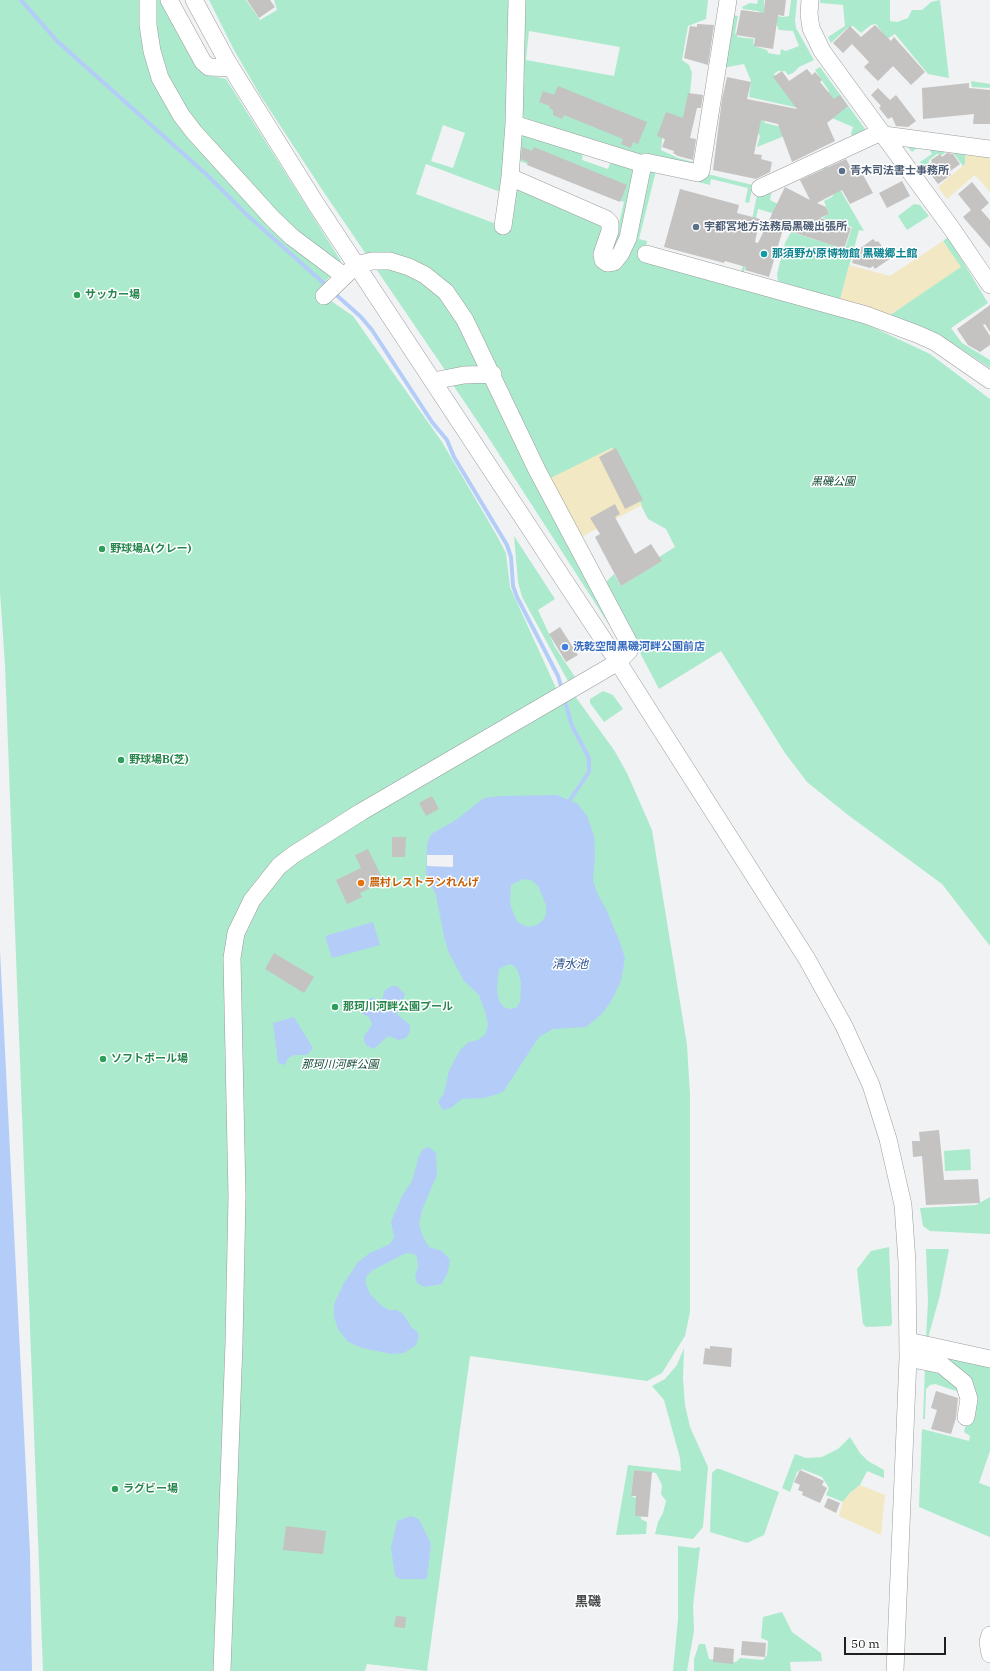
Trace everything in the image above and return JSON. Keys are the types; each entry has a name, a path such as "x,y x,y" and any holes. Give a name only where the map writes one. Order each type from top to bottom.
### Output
{"street":[{"path":"148,0 148,25 152,51 160,78 181,115 194,132 273,219 292,237 346,274"},
{"path":"169,0 203,62 209,67 231,68"},
{"path":"194,0 346,274 433,381 618,662 807,959 844,1026 871,1085 888,1139 903,1205 907,1262 908,1358 894,1671"},
{"path":"503,226 510,177 514,124 517,0"},
{"path":"514,124 643,164 646,162 698,173 701,171 728,0"},
{"path":"810,0 809,14 811,28 816,41 990,285"},
{"path":"760,188 882,134 990,149"},
{"path":"510,177 606,219 610,223 610,231 602,254 603,260 607,263 614,262 621,253 628,238 643,164"},
{"path":"646,254 880,320 935,342 990,380"},
{"path":"222,1671 234,1359 237,1196 232,958 236,933 252,900 279,866 293,855 361,812 618,662 629,651 629,643 537,470 493,374 465,320 446,292 425,275 403,265 390,261 372,261 346,274 324,296"},
{"path":"433,381 464,375 493,374"},
{"path":"908,1341 990,1359"},
{"path":"908,1358 942,1365 964,1383 969,1399 966,1417"},
{"path":"990,1635 988,1642 990,1654"}],"green space":[{"name":"那珂川河畔公園","path":"0,0 163,0 196,65 208,75 226,79 341,261 318,292 353,316 442,442 506,553 510,587 556,688 575,696 614,750 627,773 652,830 687,1045 690,1095 690,1312 685,1336 662,1373 647,1381 470,1356 427,1671 367,1664 365,1671 43,1671 5,665 0,592"},
{"name":"黒磯公園","path":"209,0 246,0 260,20 277,10 274,0 708,0 706,19 688,26 682,60 689,65 692,73 689,103 681,125 667,128 662,140 661,150 678,158 693,162 692,168 641,156 519,116 503,193 426,164 416,194 499,225 512,183 618,228 624,202 515,159 518,131 583,152 582,160 608,169 611,161 646,170 654,167 706,179 707,174 753,185 749,203 745,202 748,188 711,179 710,185 656,171 639,239 647,241 645,254 849,316 930,354 990,399 990,946 942,884 848,815 807,782 785,753 721,651 659,689 604,584 614,574 621,586 661,561 659,557 675,547 666,529 648,519 612,448 551,478 530,441 505,384 447,373 323,191 260,95 234,50","holes":["529,31 620,47 614,76 526,60","443,125 465,133 453,168 431,161"]},
{"path":"758,0 764,0 764,6 771,15 783,17 789,16 791,0 797,0 795,20 796,28 814,60 799,67 793,73 788,75 785,71 778,71 774,74 786,94 827,96 829,91 815,70 820,67 868,133 854,139 851,134 853,127 825,115 807,127 757,147 760,136 756,131 736,116 763,120 765,123 794,130 799,108 749,97 751,81 744,64 722,68 733,15 738,16 735,33 738,37 754,39 753,43 757,47 767,50 768,53 780,55 781,49 786,51 799,46 793,31 779,30 776,23 758,11 743,9 742,7 750,3 757,4"},
{"path":"820,0 890,0 890,21 897,22 908,18 912,10 922,10 931,2 940,0 949,78 928,74 895,34 887,39 876,24 871,25 861,33 853,26 847,28 831,43 828,37 845,26 843,5 820,3"},
{"path":"971,81 990,84 990,88 972,87"},
{"path":"905,143 966,150 965,164 963,166 951,150 948,150 942,155 937,154 929,160 928,166 930,169 927,171 920,162 932,154 928,147 921,145 912,152"},
{"path":"826,165 864,231 859,230 840,300 778,281 777,274 785,243 791,232 845,249 852,227 822,218 829,214 824,201 832,197 834,194 823,167"},
{"path":"772,188 770,200 778,204 770,224 772,213 758,209 744,272 748,274 741,274 757,195"},
{"path":"914,204 920,205 929,216 907,230 898,216"},
{"path":"948,237 988,303 951,328 962,343 990,360 990,368 949,341 890,315 960,267 943,241"},
{"path":"451,382 489,382 617,637 488,437"},
{"path":"514,536 555,599 538,610 555,647 575,677 568,681 522,597 518,582"},
{"path":"603,691 613,695 623,709 604,722 590,703 590,699"},
{"path":"970,1149 971,1170 945,1171 944,1151"},
{"path":"990,1197 990,1234 930,1231 923,1226 920,1208 976,1205"},
{"path":"889,1247 892,1324 890,1326 866,1327 863,1324 857,1269 871,1251"},
{"path":"926,1249 949,1249 940,1295 928,1338 926,1338 928,1302"},
{"path":"684,1348 683,1379 685,1405 690,1427 708,1467 703,1527 693,1539 655,1534 666,1501 661,1494 662,1485 656,1473 634,1470 631,1496 639,1499 641,1519 647,1522 646,1534 616,1535 628,1465 681,1471 680,1458 664,1400 652,1386 665,1379 677,1365"},
{"path":"926,1349 990,1364 990,1451 979,1483 990,1487 990,1537 919,1507 922,1429 969,1441 970,1436 964,1432 965,1427 969,1422 952,1361"},
{"path":"927,1366 948,1378 962,1393 935,1384 930,1385 926,1389 925,1419 923,1419 925,1368"},
{"path":"850,1437 860,1453 868,1461 884,1470 884,1478 867,1471 860,1485 850,1493 843,1502 826,1495 829,1488 822,1477 802,1469 797,1472 790,1492 782,1488 795,1454 806,1458 822,1457 838,1449"},
{"path":"716,1469 720,1469 779,1492 764,1535 747,1543 710,1532 712,1473"},
{"path":"678,1546 695,1548 700,1547 693,1606 694,1631 687,1671 673,1671 678,1619"},
{"path":"782,1612 792,1632 821,1653 822,1661 790,1662 791,1671 694,1671 694,1659 699,1644 705,1644 709,1659 736,1662 740,1658 763,1660 767,1655 768,1641 761,1638 763,1617"}],"sand":[{"path":"966,150 990,154 990,192 975,175 947,199 938,187 965,164"},
{"path":"943,241 961,267 890,315 840,300 849,265 890,276"},
{"path":"612,448 642,505 581,537 551,478"},
{"path":"860,1485 885,1495 881,1535 839,1516 843,1502 850,1493"}],"water":[{"name":"清水池","path":"557,795 578,804 587,816 594,835 595,856 593,880 597,893 607,911 619,940 625,958 621,981 612,1000 602,1014 586,1027 553,1029 539,1037 503,1092 485,1098 462,1099 451,1108 443,1110 438,1102 444,1093 449,1071 455,1059 460,1050 469,1042 478,1040 485,1035 488,1025 479,995 464,981 449,953 444,937 436,895 426,874 427,844 431,834 456,820 484,798 501,796","holes":["523,879 531,880 538,886 546,905 546,915 542,921 537,925 528,927 517,922 510,904 511,885","509,964 514,966 518,971 521,983 520,1002 516,1008 510,1009 504,1007 499,1001 497,988 499,969"]},
{"path":"373,922 380,945 332,958 325,936"},
{"path":"0,950 30,1553 32,1671 0,1671"},
{"path":"392,986 397,986 405,994 397,1014 410,1025 410,1032 406,1038 399,1040 388,1036 374,1049 367,1046 364,1041 364,1036 372,1025 369,1017 362,1014 371,997 377,1000 383,998 384,991"},
{"path":"294,1017 313,1048 307,1055 294,1055 288,1058 285,1065 278,1063 273,1023"},
{"path":"429,1147 436,1153 437,1175 422,1210 419,1224 423,1237 429,1247 442,1251 450,1260 448,1272 442,1284 424,1287 417,1283 415,1275 418,1268 417,1257 414,1254 406,1253 373,1270 366,1277 366,1284 370,1294 382,1306 389,1310 397,1310 403,1314 412,1328 417,1331 419,1337 416,1345 404,1353 391,1354 362,1348 348,1342 338,1329 334,1317 334,1304 344,1283 358,1262 370,1253 390,1244 394,1237 391,1222 402,1196 412,1181 419,1156 423,1149"},
{"path":"411,1516 419,1519 431,1544 427,1579 400,1579 395,1576 391,1548 397,1521"}],"pier":[{"path":"427,855 453,855 453,867 427,866"}],"building":[{"path":"247,0 270,0 275,7 259,18"},
{"path":"765,0 786,0 784,16 778,15 773,49 754,46 755,38 736,35 741,10 764,13"},
{"path":"697,24 714,25 708,65 684,58 690,26 697,27"},
{"path":"875,25 891,41 894,37 925,72 911,85 893,66 878,81 864,67 869,62 852,44 843,53 833,43 850,26 861,37"},
{"path":"807,69 812,75 815,72 822,80 820,82 834,99 840,95 848,106 827,123 835,141 792,162 778,124 761,120 754,154 762,155 761,159 772,162 770,172 756,179 713,170 722,99 727,77 751,82 747,99 797,109 773,77 782,71 789,81"},
{"path":"969,83 969,88 990,90 990,124 973,124 974,114 923,119 922,88"},
{"path":"558,86 647,122 638,144 633,142 631,148 621,144 623,139 564,115 562,119 553,115 553,110 549,108 550,106 539,102 543,91 554,95"},
{"path":"878,88 890,100 896,95 916,121 908,127 896,126 892,117 888,119 879,108 881,106 871,95"},
{"path":"688,93 703,95 701,108 697,108 690,138 696,139 693,160 678,156 673,153 674,151 662,147 665,139 657,136 666,112 683,118"},
{"path":"522,147 532,151 534,147 627,185 620,202 527,165 528,162 521,159"},
{"path":"947,153 953,154 960,164 949,172 951,175 938,184 929,172 933,169 929,164 932,162 931,160 940,154 942,157"},
{"path":"846,159 856,177 862,173 873,193 850,204 842,190 817,203 826,207 829,214 820,218 851,228 844,249 783,229 769,277 745,270 746,267 725,261 724,263 664,247 680,189 739,205 737,213 760,219 755,242 758,243 785,187 810,200 800,180"},
{"path":"902,181 910,196 887,208 879,193"},
{"path":"972,182 989,203 981,210 990,220 990,248 963,217 971,210 958,194"},
{"path":"873,239 876,242 878,241 891,258 875,269 873,266 870,268 852,263 855,252"},
{"path":"990,305 990,332 985,324 983,325 990,336 990,345 980,352 968,345 957,329"},
{"path":"616,448 643,500 625,509 599,457"},
{"path":"615,504 620,514 615,517 635,554 651,544 662,561 621,586 595,537 600,534 590,518"},
{"path":"560,627 578,655 566,662 549,634"},
{"path":"432,796 439,809 426,816 419,803"},
{"path":"392,837 406,837 405,857 392,857"},
{"path":"368,849 384,882 360,893 362,897 347,904 336,880 361,868 355,855"},
{"path":"274,953 314,977 304,993 265,969"},
{"path":"939,1130 944,1180 978,1179 980,1203 926,1205 922,1156 913,1157 912,1141 920,1141 919,1132"},
{"path":"710,1346 732,1348 731,1367 703,1364 705,1348 710,1349"},
{"path":"936,1391 958,1398 956,1418 951,1434 931,1429 937,1410 931,1408"},
{"path":"634,1470 652,1472 648,1517 635,1516 636,1496 631,1496"},
{"path":"800,1470 824,1481 822,1485 827,1488 820,1503 802,1495 803,1492 798,1490 800,1485 794,1482"},
{"path":"828,1498 840,1503 836,1513 824,1507"},
{"path":"286,1526 326,1531 323,1554 283,1550"},
{"path":"396,1616 406,1617 405,1628 394,1627"},
{"path":"742,1641 766,1643 765,1657 741,1655"},
{"path":"714,1647 734,1649 733,1664 713,1662"}],"waterway":[{"path":"21,0 57,41 207,175 246,214 328,287"},
{"path":"333,292 361,317 372,330 432,422 447,440 454,457 507,545 511,557 513,586 517,597 558,676 562,689"},
{"path":"564,698 572,726 589,758 589,772 570,800"}],"place":[{"name":"青木司法書士事務所","path":"842,171"},
{"name":"宇都宮地方法務局黒磯出張所","path":"696,227"},
{"name":"那須野が原博物館 黒磯郷土館","path":"764,254"},
{"name":"サッカー場","path":"77,295"},
{"name":"野球場A(クレー)","path":"102,549"},
{"name":"洗乾空間黒磯河畔公園前店","path":"565,647"},
{"name":"野球場B(芝)","path":"121,760"},
{"name":"農村レストランれんげ","path":"361,883"},
{"name":"那珂川河畔公園プール","path":"335,1007"},
{"name":"ソフトボール場","path":"103,1059"},
{"name":"ラグビー場","path":"115,1489"}],"district":[{"name":"黒磯","path":"588,1602"}]}
